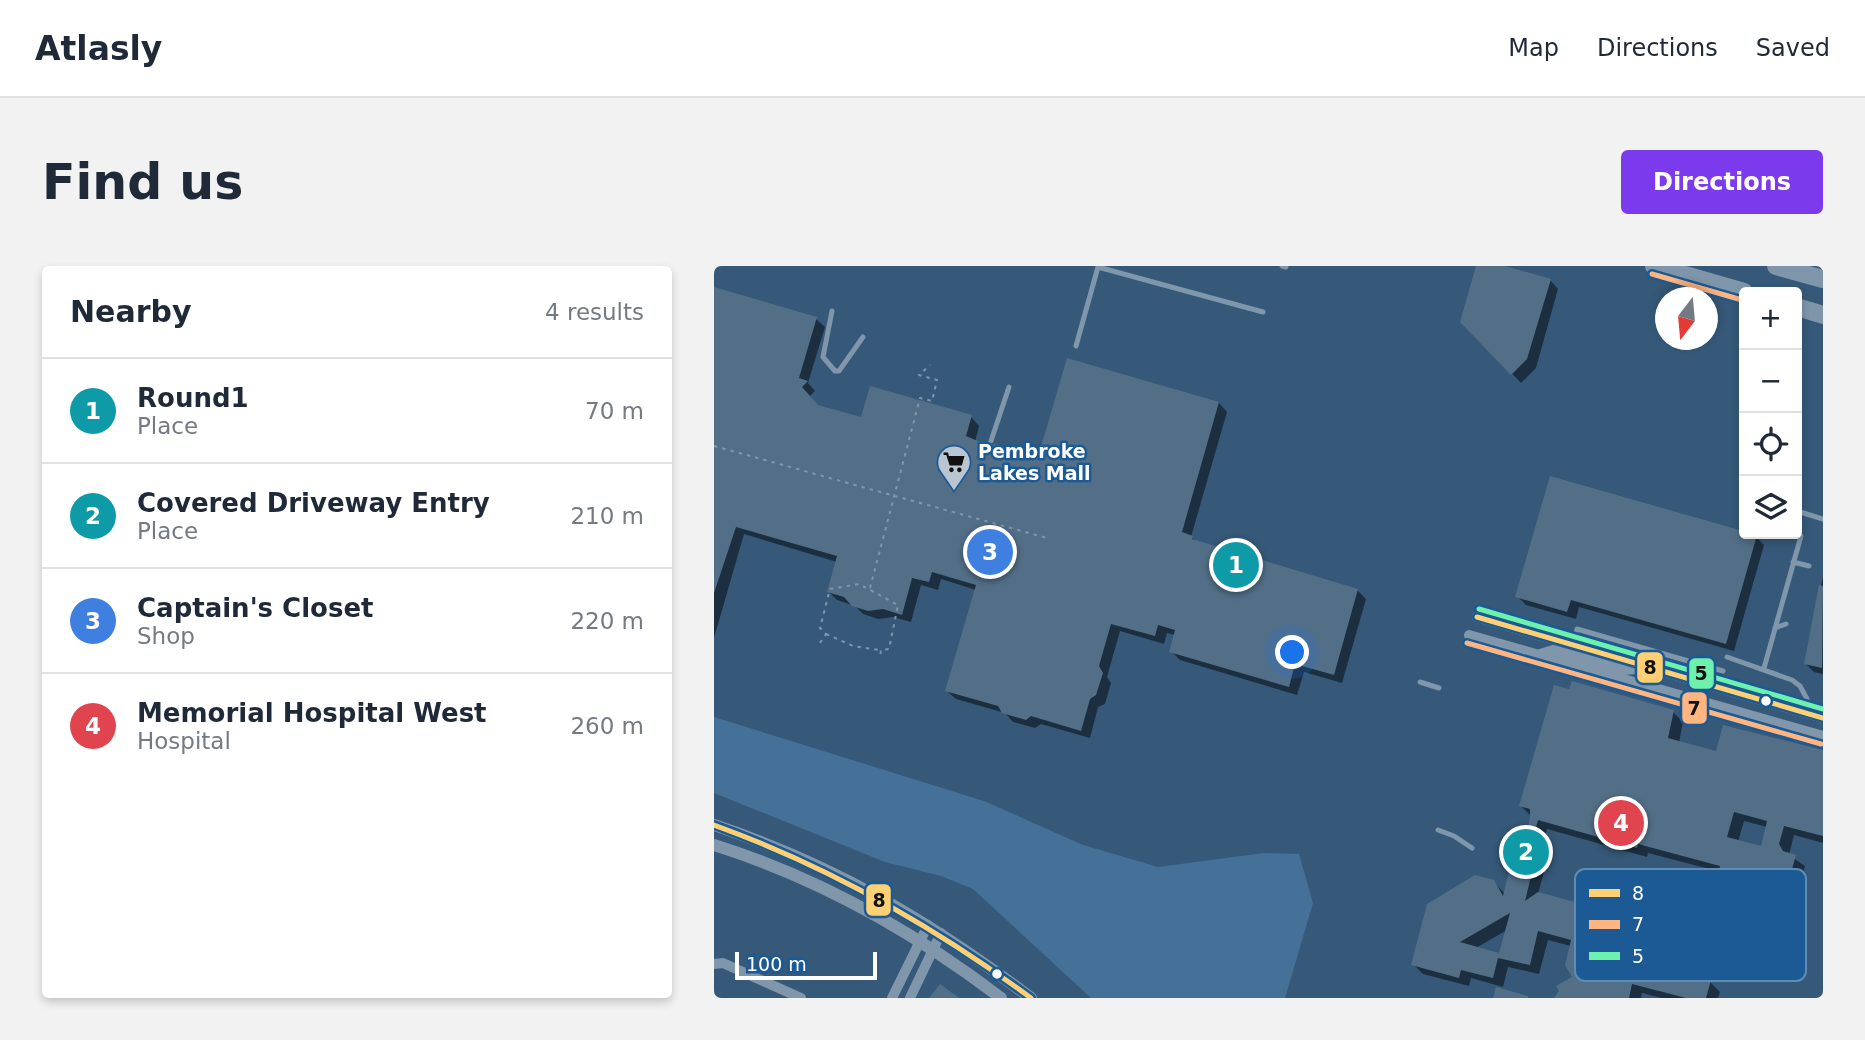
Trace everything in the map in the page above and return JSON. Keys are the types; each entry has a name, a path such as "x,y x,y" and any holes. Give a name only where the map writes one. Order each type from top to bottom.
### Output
{"highway":[{"path":"1654,266 1739,291"},
{"path":"1776,266 1823,279"},
{"path":"1802,309 1823,315"}],"street":[{"path":"1477,617 1569,655 1823,736"},
{"path":"1469,635 1537,655 1569,655 1624,670 1649,667 1823,718"},
{"path":"714,825 794,855 856,883 942,933 1031,998"},
{"path":"714,845 834,892 934,949 1000,998"},
{"path":"892,998 928,925"},
{"path":"910,998 942,933"},
{"path":"714,964 723,963 801,998"}],"lane":[{"path":"1076,346 1098,267 1263,312"},
{"path":"832,311 822,356 825,363 839,371 863,337"},
{"path":"991,441 1009,387"},
{"path":"1802,513 1823,519"},
{"path":"1764,668 1800,539"},
{"path":"1793,562 1809,566"},
{"path":"1780,608 1788,615"},
{"path":"1774,628 1786,624"},
{"path":"1569,655 1577,629 1723,671"},
{"path":"1727,657 1764,668 1800,686 1807,699 1803,712"},
{"path":"1420,682 1439,688"},
{"path":"1438,830 1454,836 1472,848"}],"path":[{"path":"870,588 920,398 932,401 937,380 919,374 930,365"},
{"path":"714,446 1047,538"},
{"path":"859,584 870,588 898,605 889,649 863,649 826,634 820,628 830,589 859,584"},
{"path":"820,643 826,634"},
{"path":"880,656 881,650"}],"water":[{"path":"714,717 984,801 1083,845 1158,867 1264,853 1299,854 1313,903 1285,998 1091,998 973,889 941,876 885,862 714,793"}],"building":[{"path":"1476,266 1505,266 1551,279 1527,359 1511,375 1460,322"},
{"name":"Pembroke Lakes Mall","path":"714,287 817,317 799,378 808,381 802,387 818,405 861,417 870,386 972,415 966,436 990,446 995,444 1038,457 1067,358 1219,402 1182,532 1193,536 1192,539 1358,589 1334,675 1295,664 1289,687 1169,652 1175,630 1158,625 1155,636 1111,624 1099,666 1103,673 1096,695 1090,699 1081,731 1031,716 1026,720 1002,713 998,706 945,691 976,585 932,572 929,582 912,578 902,615 883,609 868,611 852,606 844,597 827,592 837,556 736,527 714,593"},
{"path":"1550,476 1739,530 1739,539 1756,539 1726,644 1571,600 1567,612 1515,597"},
{"path":"1819,585 1823,586 1822,668 1804,664"},
{"path":"1572,681 1674,710 1668,738 1716,751 1723,725 1823,750 1823,836 1784,826 1779,844 1783,851 1796,855 1792,869 1719,869 1720,866 1638,844 1637,848 1538,820 1529,854 1536,856 1525,901 1538,892 1575,902 1575,981 1711,981 1706,998 1686,998 1632,984 1629,998 1554,998 1559,991 1556,986 1572,977 1565,965 1571,940 1538,931 1530,965 1498,958 1493,978 1461,970 1459,978 1411,965 1427,904 1475,875 1494,880 1503,896 1514,850 1521,853 1530,818 1530,809 1519,806 1554,685 1569,689","holes":["1734,812 1767,821 1761,846 1727,837","1510,913 1499,953 1460,942"]},
{"path":"940,984 959,998 929,998"},
{"path":"1496,987 1528,996 1528,998 1493,998"}],"transit line":[{"name":"7","path":"1652,274 1739,299"},
{"name":"5","path":"1479,609 1823,709"},
{"name":"8","path":"1477,617 1823,718"},
{"name":"7","path":"1467,643 1821,744"},
{"name":"8","path":"714,825 799,859 879,900 956,946 1031,998"}],"place":[{"name":"Pembroke Lakes Mall","path":"954,492"},
{"name":"Captain's Closet","path":"990,552"},
{"name":"Round1","path":"1236,565"},
{"name":"Memorial Hospital West","path":"1621,823"},
{"name":"Covered Driveway Entry","path":"1526,852"}]}
